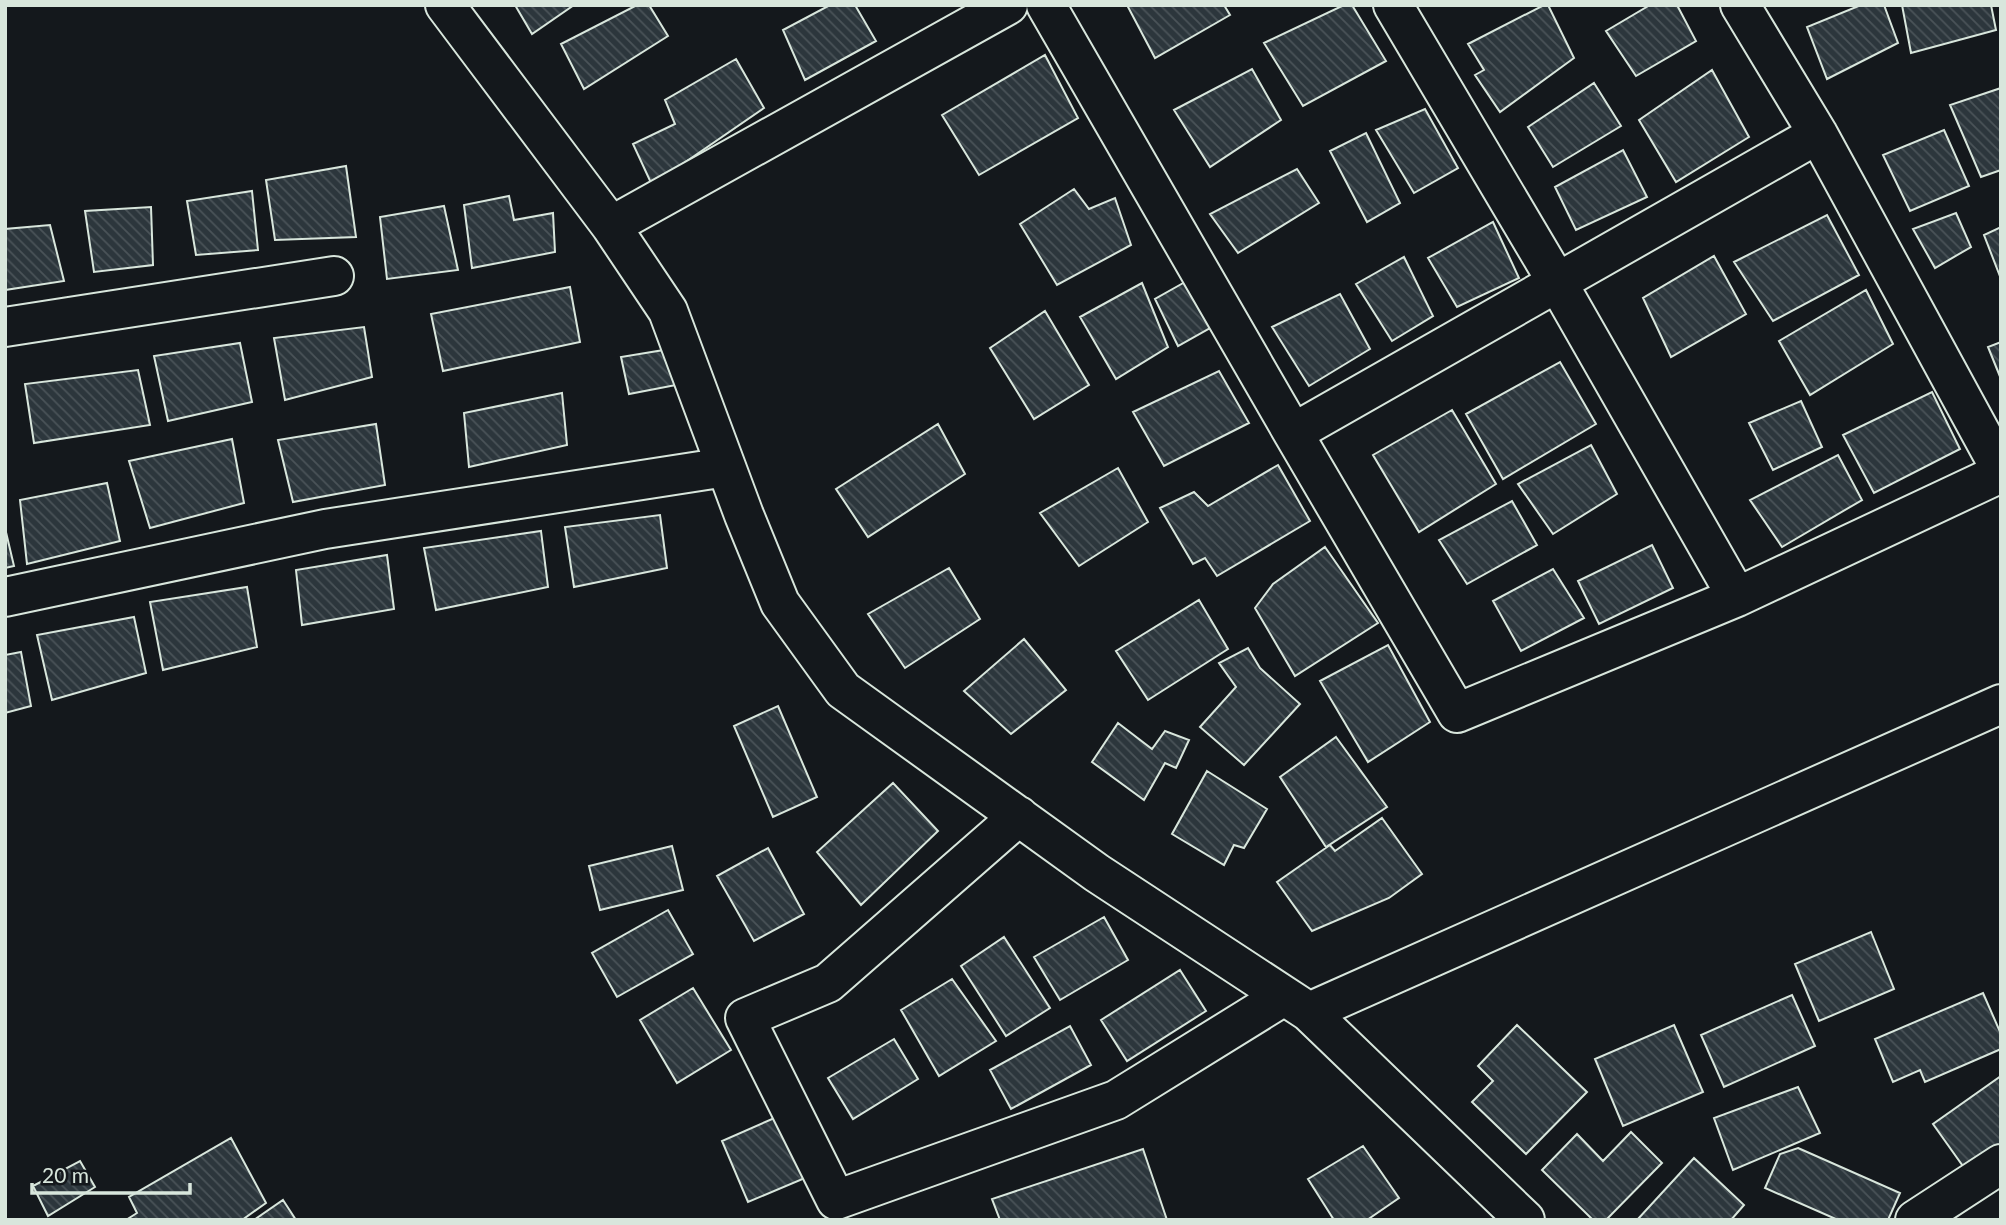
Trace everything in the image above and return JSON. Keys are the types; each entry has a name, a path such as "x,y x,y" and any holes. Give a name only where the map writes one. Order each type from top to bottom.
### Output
{"street":[{"path":"445,5 611,226 668,311 780,603 843,690 1097,873 1297,1004 1525,1220"},
{"path":"611,226 1009,5"},
{"path":"1046,5 1457,713 1737,597 2001,472 1818,134 1740,5"},
{"path":"1393,5 1557,282 1737,597"},
{"path":"1293,433 1818,134"},
{"path":"5,327 334,276"},
{"path":"5,597 325,529 726,467"},
{"path":"1019,817 828,983 745,1018 836,1200 1116,1101 1297,1004 2001,704"},
{"path":"1915,1220 2001,1164"}],"building":[{"path":"515,5 574,5 532,34"},
{"path":"637,5 649,5 668,36 584,89 561,44"},
{"path":"830,5 855,5 876,41 805,80 783,30"},
{"path":"1127,5 1224,5 1230,15 1155,58"},
{"path":"1344,5 1352,5 1386,61 1303,106 1264,43"},
{"path":"1548,5 1574,58 1500,112 1475,75 1484,70 1468,44"},
{"path":"1650,5 1677,5 1696,41 1636,76 1606,31"},
{"path":"1861,5 1884,5 1898,43 1827,79 1807,27"},
{"path":"1902,5 1991,5 1996,30 1911,53"},
{"path":"1045,55 1078,118 979,175 942,115"},
{"path":"736,59 764,108 652,185 633,144 675,124 665,100"},
{"path":"1252,69 1281,120 1210,167 1174,110"},
{"path":"1712,70 1749,137 1676,182 1639,120"},
{"path":"1594,83 1621,126 1553,167 1528,127"},
{"path":"2001,88 2001,170 1981,177 1950,105"},
{"path":"1425,109 1458,168 1414,193 1376,130"},
{"path":"1944,130 1969,186 1910,211 1883,155"},
{"path":"1366,133 1400,203 1367,222 1330,151"},
{"path":"1623,150 1647,197 1576,230 1555,187"},
{"path":"346,166 356,237 275,240 266,180"},
{"path":"1297,169 1319,203 1238,253 1210,214"},
{"path":"1074,189 1089,209 1115,198 1131,245 1057,285 1020,224"},
{"path":"252,191 258,250 196,255 187,201"},
{"path":"509,196 514,220 553,213 555,252 472,268 464,205"},
{"path":"444,206 458,270 387,279 380,217"},
{"path":"151,207 153,265 94,272 85,211"},
{"path":"1956,213 1971,247 1935,268 1913,229"},
{"path":"1827,215 1859,275 1773,321 1734,262"},
{"path":"1493,222 1519,278 1457,307 1428,258"},
{"path":"50,225 64,281 5,290 5,229"},
{"path":"2001,227 2001,279 1984,235"},
{"path":"1714,256 1746,314 1671,357 1643,298"},
{"path":"1404,257 1433,316 1392,341 1356,284"},
{"path":"1185,282 1210,328 1178,346 1155,299"},
{"path":"1142,283 1168,347 1116,379 1080,317"},
{"path":"570,287 580,342 443,371 431,314"},
{"path":"1866,290 1893,344 1810,395 1779,341"},
{"path":"1340,294 1370,349 1309,386 1272,327"},
{"path":"1045,311 1089,385 1034,419 990,348"},
{"path":"364,327 372,377 285,400 274,338"},
{"path":"2001,342 2001,379 1988,347"},
{"path":"240,343 252,402 168,421 154,356"},
{"path":"670,349 676,385 629,394 621,357"},
{"path":"1560,362 1596,424 1503,479 1466,414"},
{"path":"138,370 150,425 34,443 25,384"},
{"path":"1219,371 1249,423 1164,466 1133,412"},
{"path":"1932,392 1960,449 1874,493 1843,435"},
{"path":"562,393 567,445 469,467 464,413"},
{"path":"1801,401 1822,447 1773,470 1749,423"},
{"path":"1452,410 1496,484 1419,532 1373,455"},
{"path":"376,424 385,485 293,502 278,440"},
{"path":"938,424 965,474 868,537 836,489"},
{"path":"232,439 244,503 150,528 129,461"},
{"path":"1591,445 1617,494 1553,534 1518,484"},
{"path":"1838,455 1862,500 1782,547 1750,500"},
{"path":"1278,465 1310,521 1217,576 1205,558 1193,564 1160,508 1194,492 1208,506"},
{"path":"1118,468 1148,522 1079,566 1040,513"},
{"path":"107,483 120,541 27,564 20,500"},
{"path":"1512,501 1537,545 1467,584 1439,540"},
{"path":"660,515 667,568 574,587 565,527"},
{"path":"5,528 14,566 5,568"},
{"path":"541,531 548,587 436,610 424,548"},
{"path":"1652,545 1673,588 1599,624 1578,581"},
{"path":"1325,547 1378,623 1295,676 1255,608 1273,584"},
{"path":"387,555 394,609 302,625 296,570"},
{"path":"949,568 980,619 905,668 868,614"},
{"path":"1553,569 1584,618 1521,651 1493,601"},
{"path":"247,587 257,647 163,670 150,602"},
{"path":"1199,600 1228,649 1148,700 1116,651"},
{"path":"134,617 146,673 52,700 37,635"},
{"path":"1024,639 1066,690 1011,734 964,691"},
{"path":"1388,645 1430,722 1368,762 1320,681"},
{"path":"1248,648 1260,668 1300,704 1244,765 1200,727 1236,687 1219,663"},
{"path":"21,652 31,706 5,713 5,655"},
{"path":"778,706 817,797 773,817 734,726"},
{"path":"1118,723 1152,749 1165,731 1189,740 1176,768 1165,763 1144,800 1092,762"},
{"path":"1336,737 1387,807 1326,847 1280,777"},
{"path":"1207,771 1267,809 1244,848 1234,845 1224,865 1172,834"},
{"path":"893,783 938,831 861,905 817,852"},
{"path":"1382,818 1422,874 1389,898 1312,931 1277,882 1330,845 1335,851"},
{"path":"672,846 683,890 600,910 589,866"},
{"path":"768,848 804,914 754,941 717,876"},
{"path":"668,910 693,954 617,997 592,953"},
{"path":"1104,917 1128,960 1060,1000 1034,957"},
{"path":"1871,932 1894,989 1819,1021 1795,964"},
{"path":"1004,937 1050,1008 1006,1036 961,966"},
{"path":"1180,970 1206,1011 1127,1061 1101,1020"},
{"path":"952,979 996,1041 939,1076 901,1010"},
{"path":"693,988 731,1050 677,1083 640,1020"},
{"path":"1983,993 2001,1034 2001,1049 1925,1082 1920,1070 1893,1082 1875,1039"},
{"path":"1792,995 1815,1046 1724,1087 1701,1035"},
{"path":"1517,1025 1587,1092 1526,1154 1472,1102 1493,1081 1478,1066"},
{"path":"1674,1025 1703,1092 1623,1126 1595,1059"},
{"path":"1070,1026 1091,1065 1011,1109 990,1070"},
{"path":"894,1039 918,1079 853,1119 828,1078"},
{"path":"2001,1076 2001,1155 1965,1169 1933,1124"},
{"path":"1798,1087 1820,1133 1733,1170 1714,1118"},
{"path":"779,1116 805,1178 748,1202 722,1141"},
{"path":"1631,1132 1662,1163 1606,1220 1593,1220 1542,1170 1577,1134 1603,1161"},
{"path":"231,1138 266,1203 242,1220 126,1220 137,1213 129,1197"},
{"path":"1363,1146 1399,1198 1367,1220 1334,1220 1308,1179"},
{"path":"1798,1148 1900,1193 1888,1220 1838,1220 1765,1188 1780,1154"},
{"path":"1143,1149 1167,1220 1000,1220 992,1199"},
{"path":"1694,1158 1744,1205 1731,1220 1637,1220"},
{"path":"80,1161 95,1187 48,1216 33,1186"},
{"path":"283,1200 296,1220 254,1220"}]}
